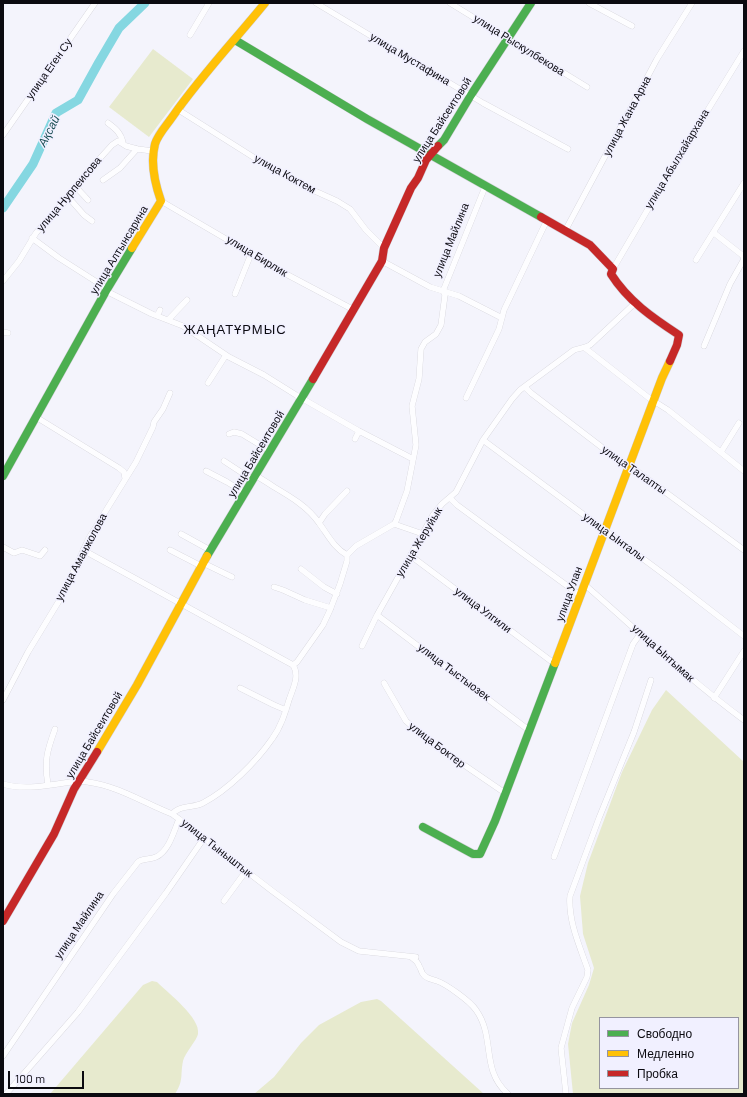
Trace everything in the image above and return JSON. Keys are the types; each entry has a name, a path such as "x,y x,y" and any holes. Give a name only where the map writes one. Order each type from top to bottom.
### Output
{"street":[{"name":"улица Еген Су","path":"3,135 95,3"},
{"path":"190,35 209,3"},
{"name":"улица Алтынсарина","path":"3,476 106,291 161,200 155,178 153,151 154,144 191,90 236,40 265,3"},
{"name":"улица Мустафина","path":"316,3 483,103 568,149"},
{"name":"улица Рыскулбекова","path":"450,3 587,87"},
{"name":"улица Байсеитовой","path":"3,921 54,834 74,788 80,781 138,684 210,550 302,398 382,261 384,248 426,160 444,140 471,95 531,3"},
{"path":"589,3 632,26"},
{"name":"улица Жана Арна","path":"565,231 657,60 692,3"},
{"path":"236,40 300,80 485,187 590,244 613,269 611,274 614,280 634,304"},
{"name":"улица Абылхайархана","path":"613,269 662,184 744,51"},
{"name":"улица Коктем","path":"177,109 269,167 350,209 366,230 384,248"},
{"path":"108,123 116,129 126,146 153,151"},
{"name":"улица Нурпеисова","path":"3,281 19,261 32,238 55,211 69,198 94,164 112,145 118,142 123,143"},
{"path":"103,180 120,168 137,149"},
{"path":"696,260 744,183"},
{"path":"76,187 88,200"},
{"name":"улица Майлина","path":"394,524 401,510 407,491 416,445 412,406 419,379 421,349 425,342 436,334 441,325 445,295 443,290 485,187"},
{"path":"69,198 84,215 92,221"},
{"name":"улица Бирлик","path":"161,200 286,274 354,310"},
{"path":"466,398 499,329 504,310 547,220"},
{"path":"704,346 743,256 714,233"},
{"path":"32,238 103,286 106,291 159,313 168,320 183,326 226,355 359,431 413,459"},
{"path":"235,294 251,254"},
{"path":"382,261 437,291 443,290 459,296 502,318"},
{"path":"168,320 186,300"},
{"name":"улица Улан","path":"423,827 474,854 480,854 505,794 679,335 634,304"},
{"name":"улица Жеруйык","path":"362,646 377,615 433,515 459,487 482,440 508,404 520,390 574,350 585,348 634,304"},
{"path":"585,348 633,386 668,410 744,471"},
{"path":"208,383 226,355"},
{"name":"улица Талапты","path":"525,387 530,393 625,465 630,466 744,550"},
{"name":"улица Аманжолова","path":"3,700 31,646 62,596 89,538 136,462 154,422 163,409 170,393"},
{"path":"36,417 119,468 124,472 125,478"},
{"path":"721,452 740,423"},
{"path":"355,439 359,431"},
{"path":"229,434 234,432 242,434 270,451"},
{"name":"улица Ынталы","path":"482,440 669,578 744,636"},
{"path":"224,461 254,478 263,479 302,505 319,523 336,547 347,555"},
{"path":"206,471 245,493"},
{"path":"319,523 325,514 347,491"},
{"path":"450,498 457,505 581,596"},
{"path":"294,665 323,625 337,594 346,567 347,555 356,546 394,524 423,534"},
{"path":"181,534 210,550"},
{"path":"3,547 14,553 24,550 33,555 40,556 45,550"},
{"path":"83,550 294,665 296,670 296,676 283,719 273,738 251,764 233,782 217,794 202,803 180,809 172,814"},
{"path":"170,550 232,577"},
{"name":"улица Улгили","path":"411,556 554,664"},
{"path":"301,569 324,587 337,594"},
{"name":"улица Ынтымак","path":"584,584 679,669 714,698 744,720"},
{"path":"274,587 305,600 331,608"},
{"name":"улица Тыстыозек","path":"377,615 530,731"},
{"path":"554,857 633,644 638,637 643,636"},
{"path":"714,698 744,651"},
{"path":"566,1094 561,1048 572,1008 587,976 588,970 574,929 570,896 599,818 634,732 652,680"},
{"name":"улица Боктер","path":"384,683 406,721 429,741 505,794"},
{"path":"240,688 286,710"},
{"path":"48,785 46,776 47,751 55,729"},
{"name":"улица Тыныштык","path":"3,784 13,787 33,787 80,781 121,791 172,814 341,942 359,951 413,957 419,964 423,974 429,979 437,981 464,998 476,1010 485,1027 491,1069 502,1088 508,1094"},
{"name":"улица Майлина","path":"3,1056 118,888 141,859 157,857 162,852 168,845 179,819"},
{"path":"5,1092 78,1012 166,893 204,838"},
{"path":"224,901 246,870"}],"green space":[{"path":"153,49 193,79 149,137 109,107"},
{"path":"666,690 744,762 744,1094 573,1094 568,1044 572,1023 589,985 594,968 583,934 580,896 588,863 622,772 652,710"},
{"path":"152,981 157,982 183,1006 198,1028 197,1037 183,1061 181,1081 175,1094 50,1094 143,985"},
{"path":"377,999 484,1094 254,1094 274,1077 301,1043 319,1025 361,1002"}],"waterway":[{"name":"Ақсай","path":"3,208 33,164 56,113 78,100 119,28 145,3"}],"traffic: fast":[{"path":"438,146 444,140 471,95 531,3"},
{"path":"235,40 367,119 541,217"},
{"path":"3,476 106,291 132,248"},
{"path":"207,556 313,379"},
{"path":"423,827 473,854 480,854 495,821 555,663"}],"traffic: slow":[{"path":"132,248 161,201 155,181 153,166 155,144 158,137 195,87 265,3"},
{"path":"555,663 662,378 670,361"},
{"path":"97,752 137,685 207,556"}],"traffic: jam":[{"path":"313,379 382,261 384,248 411,188 418,178 426,160 438,146"},
{"path":"541,217 590,245 613,269 611,274 625,293 633,301 679,335 677,345 670,361"},
{"path":"3,921 54,834 74,789 97,752"}],"district":[{"name":"ЖАҢАТҰРМЫС","path":"235,330"}]}
